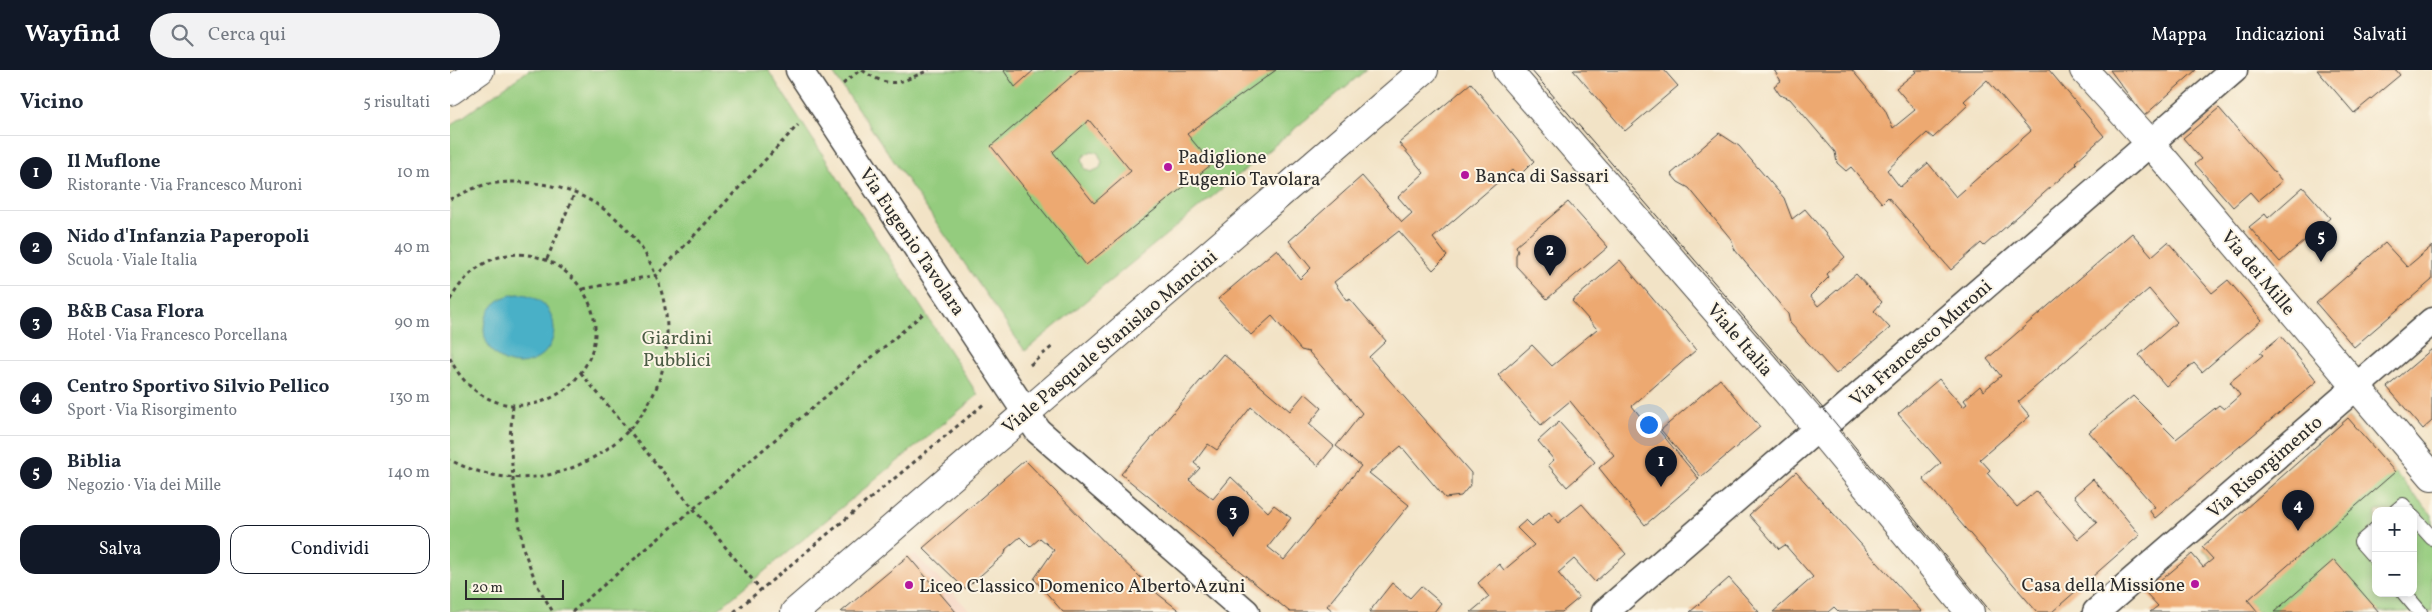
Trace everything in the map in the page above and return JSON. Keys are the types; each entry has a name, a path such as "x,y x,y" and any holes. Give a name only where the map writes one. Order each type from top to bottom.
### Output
{"street":[{"path":"450,91 480,70"},
{"name":"Via Eugenio Tavolara","path":"800,70 1038,431 1246,612"},
{"name":"Viale Pasquale Stanislao Mancini","path":"795,612 1424,70"},
{"name":"Viale Italia","path":"1507,70 1818,428 1970,612"},
{"name":"Via dei Mille","path":"2084,70 2150,143 2432,476"},
{"name":"Via Francesco Muroni","path":"1605,612 1818,428 1832,419 2234,70"},
{"name":"Via Risorgimento","path":"2096,612 2432,321"}],"lane":[{"path":"2417,521 2432,538"},
{"path":"2372,532 2361,542 2372,555"},
{"path":"2407,597 2420,612"}],"path":[{"path":"862,70 879,81 899,83 928,70"},
{"path":"583,290 657,275 820,102"},
{"path":"450,199 487,184 532,182 575,192 610,212 638,240 657,275 667,315 665,357 652,396 629,430 596,458 556,474 513,479 470,471 450,460"},
{"path":"547,259 575,192"},
{"path":"450,300 460,283 477,267 499,257 523,254 547,259 567,271 583,290 592,310 595,332 591,354 581,373 568,388 551,399 532,405 513,406 490,400 471,388 456,371 450,358"},
{"path":"572,612 947,293"},
{"path":"581,373 761,590"},
{"path":"734,612 990,399"},
{"path":"513,406 510,437 513,479 523,548 537,585 553,612"}],"shaded area":[{"name":"Liceo Classico Domenico Alberto Azuni","path":"916,555 971,612 841,612 908,556"}],"green space":[{"name":"Giardini Pubblici","path":"529,70 768,70 978,395 715,612 450,612 450,126"},
{"path":"831,70 1366,70 1025,351","holes":["1092,151 1098,153 1102,162 1100,168 1091,172 1085,169 1082,159 1086,154"]},
{"path":"2348,418 2432,515 2432,612 2258,612 2202,548"}],"water":[{"path":"519,294 532,297 544,304 551,316 554,329 551,342 544,354 532,361 519,364 506,361 494,354 487,342 484,329 487,316 494,304 506,297"}],"building":[{"path":"1005,70 1034,70 1015,87"},
{"name":"Padiglione Eugenio Tavolara","path":"1079,70 1276,70 1187,134 1212,164 1086,265 991,146","holes":["1089,120 1131,171 1094,203 1053,152"]},
{"path":"1573,70 1664,70 1678,86 1625,131"},
{"path":"1774,70 1852,70 1885,110 1893,128 1915,110 1896,88 1916,72 1914,70 2049,70 2104,136 2075,162 2077,164 1984,246 1981,243 1951,270 1888,197 1882,203 1851,167 1846,171 1837,163 1835,152 1790,99 1780,95 1774,86 1781,81","holes":["1987,80 2031,131 1956,197 1928,163 1900,187 1887,170 1927,133 1933,138 1968,105 1964,101"]},
{"path":"2110,70 2196,70 2144,116"},
{"path":"2317,70 2396,70 2400,75 2354,113"},
{"path":"1471,83 1534,161 1518,177 1512,170 1433,238 1447,256 1433,270 1399,231 1334,282 1347,301 1350,299 1386,341 1369,357 1471,473 1471,484 1461,496 1445,498 1401,446 1369,473 1409,505 1327,606 1334,612 1290,612 1121,474 1223,354 1290,411 1305,393 1322,408 1309,424 1334,446 1318,466 1251,407 1217,450 1208,444 1194,463 1200,468 1189,480 1213,499 1231,477 1268,512 1274,505 1291,518 1268,547 1284,560 1361,466 1336,446 1362,413 1309,352 1301,350 1272,316 1251,335 1218,299 1277,249 1300,279 1311,268 1289,241 1362,176 1402,222 1412,213 1398,197 1424,173 1399,143"},
{"path":"2219,108 2282,181 2258,201 2250,192 2233,207 2195,164 2201,159 2183,138"},
{"path":"1719,133 1739,146 1784,198 1792,219 1805,209 1845,257 1827,274 1829,277 1810,296 1818,306 1856,274 1882,302 1874,311 1890,328 1836,374 1790,323 1788,314 1735,250 1731,239 1689,188 1678,182 1671,174"},
{"path":"2303,187 2330,218 2280,262 2249,227 2265,214 2268,218"},
{"path":"1568,202 1608,247 1547,299 1516,266 1518,251 1516,246"},
{"path":"2132,233 2152,256 2168,242 2212,293 2228,280 2262,320 2202,372 2194,363 2166,386 2139,355 2177,322 2149,289 2018,402 2030,416 1980,459 1990,470 1987,473 2017,507 2036,491 2078,539 2097,523 2074,496 2093,479 2140,535 2052,612 2037,612 1923,479 1941,463 1898,414 1939,379 1963,407 1967,404 1964,400 1980,386 1983,391 2001,376 1987,359"},
{"path":"2385,243 2407,267 2432,246 2432,280 2354,347 2316,303"},
{"path":"1620,260 1696,350 1632,406 1648,426 1652,422 1699,479 1645,525 1599,468 1614,455 1570,401 1541,425 1498,375 1532,345 1552,366 1597,329 1572,301"},
{"path":"2281,336 2317,381 2155,518 2149,510 2155,507 2089,432 2133,396 2176,439 2219,405 2224,409 2240,395 2230,382 2263,355 2260,353"},
{"path":"2432,349 2432,421 2423,429 2387,387"},
{"path":"1720,379 1760,427 1701,477 1661,430"},
{"path":"2348,418 2395,472 2248,600 2258,612 2150,612 2158,606 2146,593 2192,554 2203,567 2213,559 2202,547"},
{"path":"1559,422 1595,462 1567,487 1548,465 1554,460 1538,441"},
{"path":"1025,460 1116,554 1158,594 1181,612 1063,612 1034,579 1054,550 1040,538 1030,547 1020,537 1006,549 1005,554 965,589 923,548"},
{"path":"1796,472 1922,612 1839,612 1834,607 1828,612 1773,612 1813,577 1785,545 1779,549 1749,515"},
{"path":"1582,504 1626,554 1595,582 1574,559 1558,573 1579,598 1562,612 1471,612 1489,597 1478,583 1499,564 1504,570 1534,545 1517,528 1526,520 1532,526 1549,512 1558,523"},
{"name":"Liceo Classico Domenico Alberto Azuni","path":"908,556 956,612 841,612"},
{"path":"2334,560 2379,612 2274,612"},
{"path":"1729,578 1759,612 1690,612"},
{"path":"1392,583 1410,598 1421,586 1441,603 1434,612 1369,612"}],"tram line":[{"path":"1531,70 1832,419 1991,612"}],"place":[{"name":"Padiglione Eugenio Tavolara","path":"1168,167"},
{"name":"Banca di Sassari","path":"1465,175"},
{"name":"Biblia","path":"2321,262"},
{"name":"Nido d'Infanzia Paperopoli","path":"1550,276"},
{"name":"Il Muflone","path":"1661,487"},
{"name":"Centro Sportivo Silvio Pellico","path":"2298,531"},
{"name":"B&B Casa Flora","path":"1233,537"},
{"name":"Casa della Missione","path":"2195,584"},
{"name":"Liceo Classico Domenico Alberto Azuni","path":"909,585"}]}
